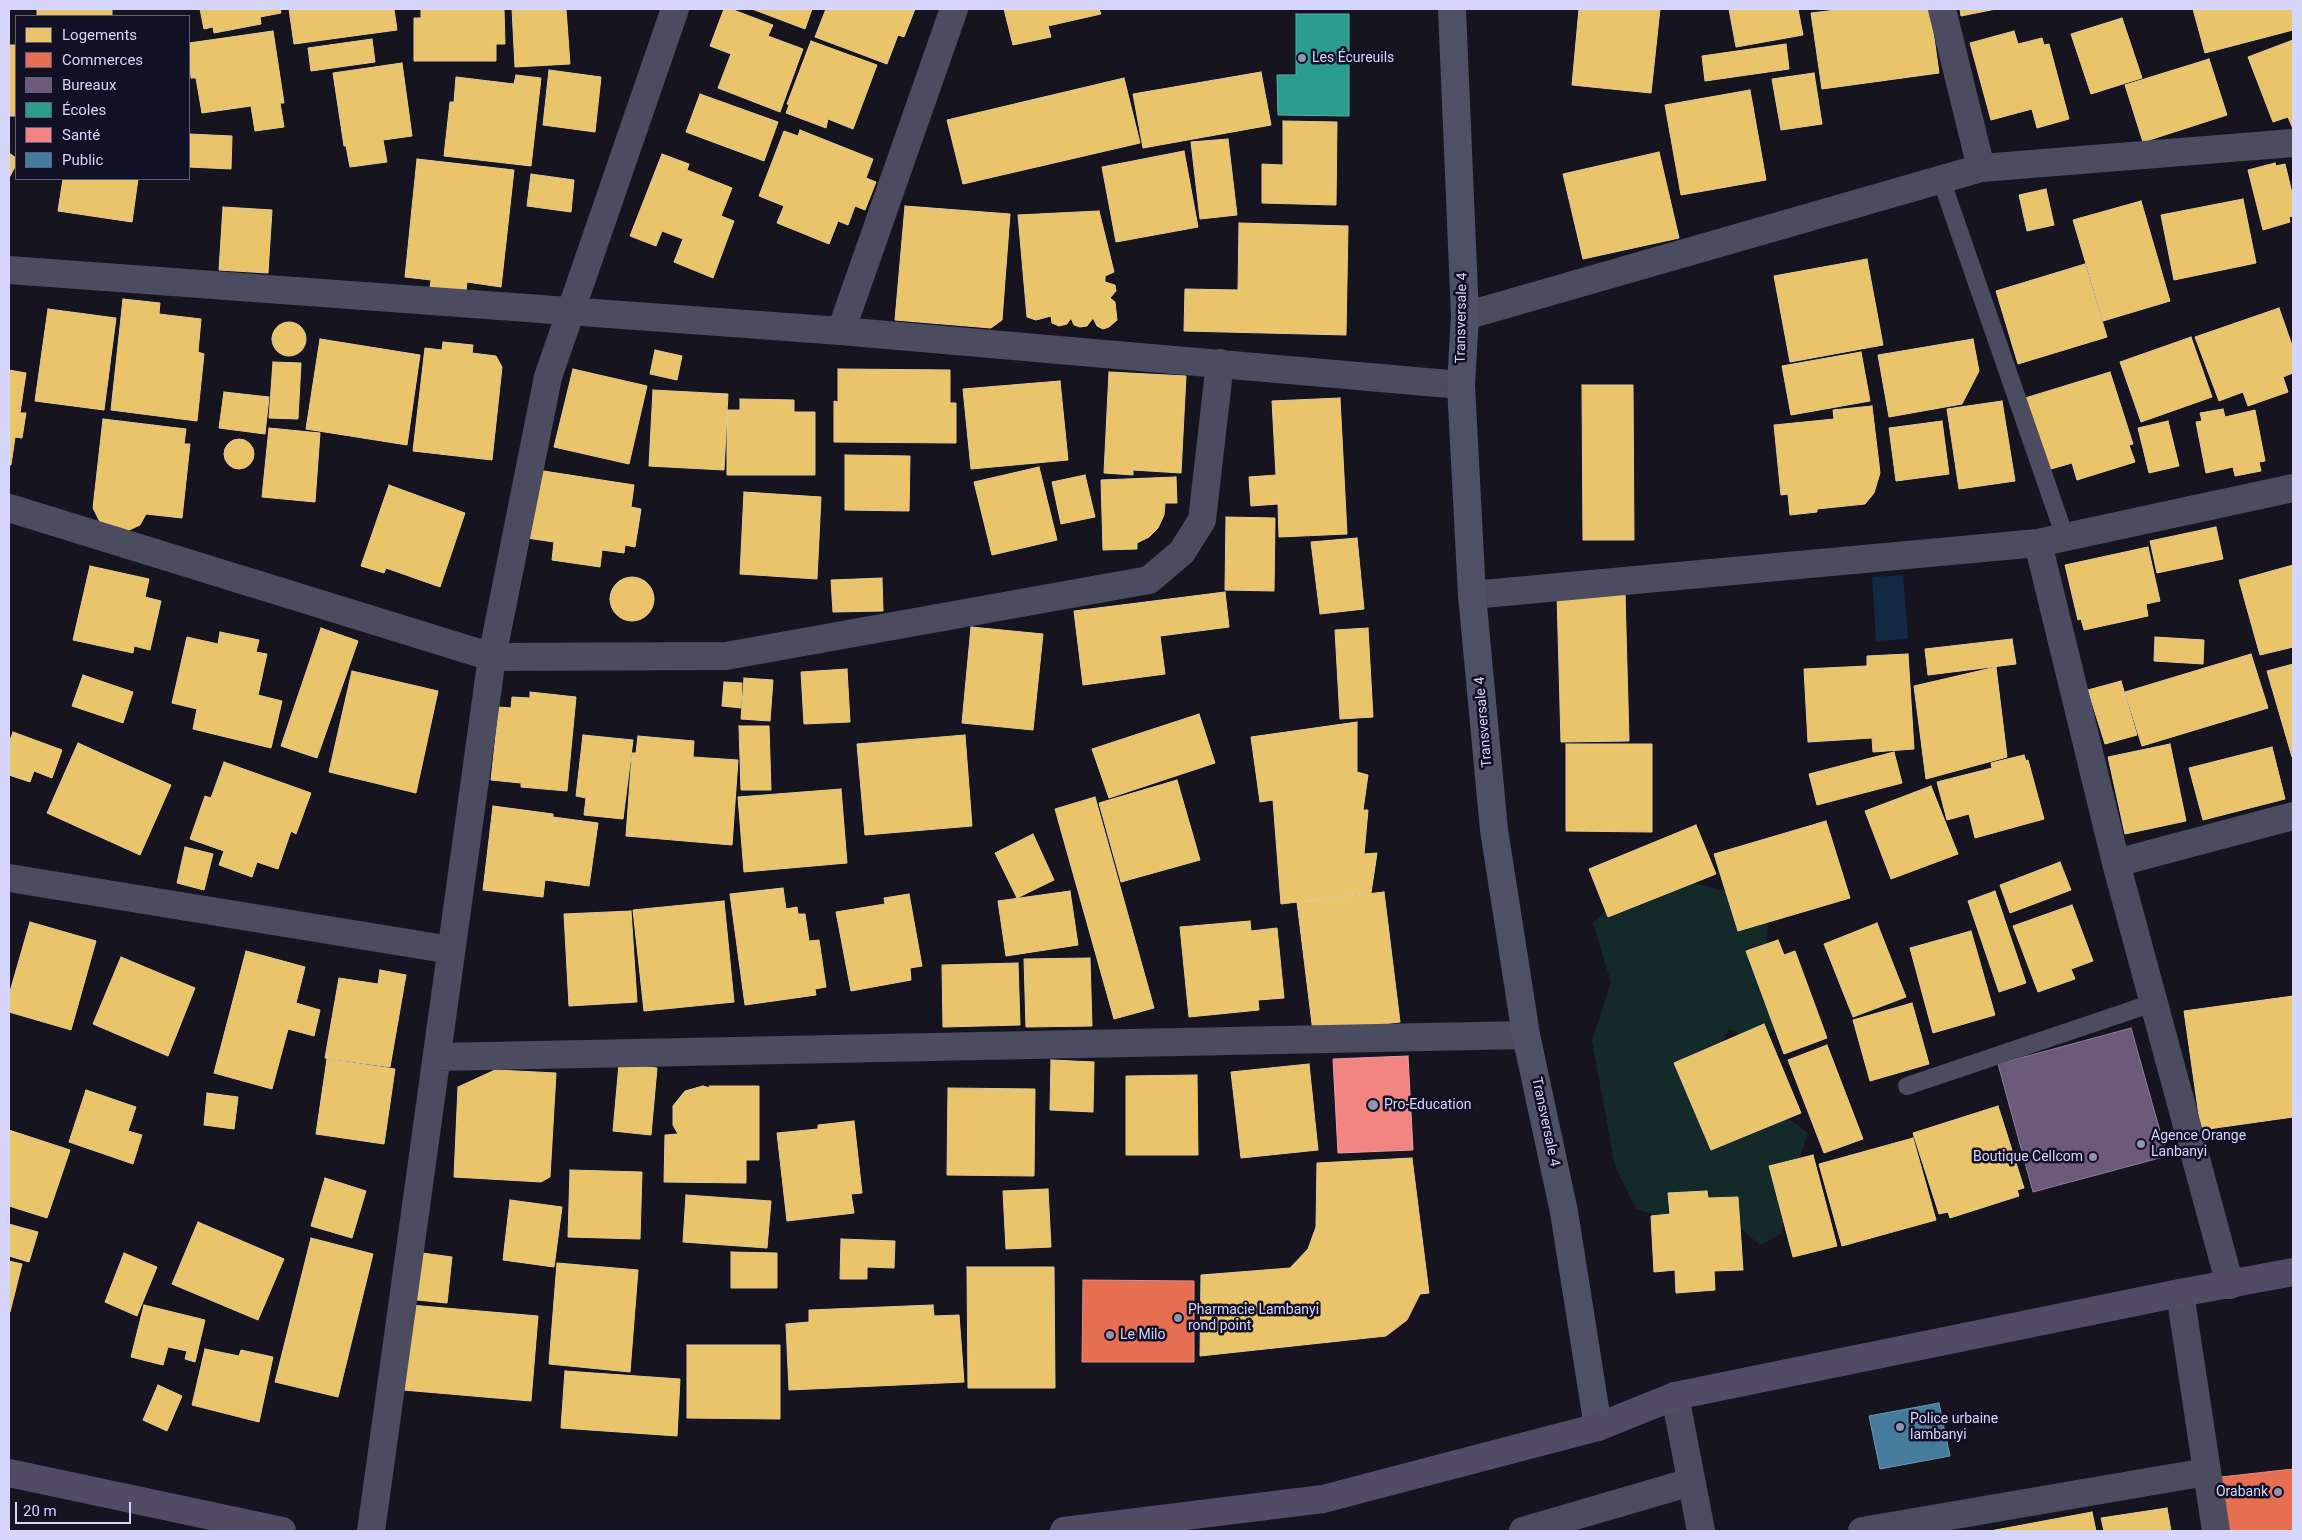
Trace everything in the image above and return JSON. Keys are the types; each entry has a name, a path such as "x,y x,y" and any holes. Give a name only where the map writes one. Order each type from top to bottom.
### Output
{"main road":[{"name":"Transversale 4","path":"1452,9 1465,316 1461,385 1472,595 1494,830 1526,1035 1564,1212 1598,1427"},
{"path":"1064,1531 1323,1499 1598,1427 1675,1396 2180,1293 2293,1272"},
{"path":"9,1473 282,1531"}],"street":[{"path":"371,1531 492,657 548,378 675,9"},
{"path":"841,331 954,9"},
{"path":"1942,9 1981,168"},
{"path":"1465,316 1981,168 2293,143"},
{"path":"9,270 841,331 1461,385"},
{"path":"9,508 492,657 726,656 1150,580 1182,552 1202,520 1220,363"},
{"path":"1472,595 2038,543 2293,488"},
{"path":"2038,543 2116,863 2230,1285"},
{"path":"2116,863 2293,816"},
{"path":"9,878 451,950"},
{"path":"436,1057 1526,1035"},
{"path":"2180,1293 2216,1531"},
{"path":"1675,1396 1701,1531"},
{"path":"1862,1531 2206,1472"},
{"path":"1523,1531 1691,1482"}],"lane":[{"path":"1941,178 2065,538"},
{"path":"1907,1086 2153,1002"}],"green space":[{"path":"1677,879 1745,895 1769,911 1765,969 1781,1022 1759,1043 1729,1029 1697,1084 1778,1111 1808,1133 1788,1192 1781,1234 1760,1245 1725,1215 1667,1218 1636,1209 1615,1166 1592,1041 1611,982 1593,923 1614,901"}],"water":[{"path":"1903,575 1908,639 1876,641 1872,577"}],"building: Logements":[{"path":"37,9 112,9 112,15 37,15"},
{"path":"200,9 280,9 281,13 260,17 261,24 214,33 213,27 204,29"},
{"path":"289,9 394,9 397,30 294,44"},
{"path":"421,9 504,9 505,44 496,44 496,61 414,61 414,18 421,18"},
{"path":"512,9 566,9 570,64 515,67"},
{"path":"724,9 731,9 773,25 768,36 803,49 780,112 718,88 731,54 710,46"},
{"path":"752,9 812,9 805,29"},
{"path":"826,9 915,9 904,37 898,35 887,64 815,37"},
{"path":"1004,9 1099,9 1101,14 1048,26 1051,37 1013,45"},
{"path":"1579,9 1660,9 1651,93 1572,85"},
{"path":"1729,9 1798,9 1803,35 1736,47"},
{"path":"1844,9 1930,9 1939,73 1822,89 1811,13"},
{"path":"1960,9 1996,9 1961,16"},
{"path":"2193,9 2293,9 2293,30 2205,53"},
{"path":"2122,18 2142,78 2091,94 2071,34"},
{"path":"273,31 284,103 280,103 284,127 255,131 251,106 202,113 196,78 191,78 190,43"},
{"path":"2014,31 2018,44 2042,38 2044,45 2049,44 2069,119 2037,128 2032,109 1991,120 1970,43"},
{"path":"372,39 375,62 311,71 308,48"},
{"path":"2293,40 2293,129 2288,117 2273,122 2248,57"},
{"path":"811,41 877,65 853,129 828,119 826,128 786,113 789,105 787,104"},
{"path":"1786,44 1789,69 1705,81 1702,56"},
{"path":"9,45 15,45 15,116 9,116"},
{"path":"2209,59 2227,115 2143,142 2125,85"},
{"path":"402,63 412,136 383,140 387,162 350,167 346,146 344,146 333,73"},
{"path":"549,70 601,77 595,132 543,125"},
{"path":"1261,72 1271,125 1143,148 1133,94"},
{"path":"1814,73 1822,124 1781,130 1772,79"},
{"path":"516,75 541,78 531,166 444,156 450,102 454,102 456,77 514,84"},
{"path":"1124,78 1140,143 963,184 947,120"},
{"path":"1750,90 1766,180 1681,195 1665,105"},
{"path":"700,94 778,122 764,161 686,132"},
{"path":"1283,121 1337,122 1336,205 1262,203 1262,164 1283,165"},
{"path":"800,130 873,159 866,178 876,182 865,210 855,206 848,225 838,221 829,244 777,223 784,206 759,196 784,131 798,136"},
{"path":"190,134 232,136 231,169 190,167"},
{"path":"1228,139 1237,215 1200,219 1191,142"},
{"path":"1184,151 1198,227 1116,242 1102,167"},
{"path":"1659,152 1679,238 1583,259 1563,174"},
{"path":"9,153 15,157 15,167 9,178"},
{"path":"662,154 689,164 687,170 732,188 721,216 734,221 713,278 674,262 683,239 662,231 656,246 630,236"},
{"path":"417,159 514,170 501,287 467,282 466,291 430,287 431,280 405,277"},
{"path":"2275,163 2276,166 2285,164 2293,197 2293,216 2289,217 2290,222 2263,230 2248,170"},
{"path":"531,174 574,180 571,212 527,206"},
{"path":"63,180 138,180 132,222 58,211"},
{"path":"2046,189 2054,225 2027,231 2019,195"},
{"path":"2243,199 2256,263 2174,280 2161,215"},
{"path":"2141,201 2170,301 2103,321 2073,220"},
{"path":"905,206 1010,214 1002,320 991,328 895,320"},
{"path":"223,207 272,210 268,273 219,270"},
{"path":"1099,211 1114,272 1105,276 1105,282 1115,285 1116,291 1110,298 1115,302 1117,320 1109,327 1103,329 1097,326 1093,318 1087,326 1080,327 1074,325 1071,318 1067,324 1059,326 1052,323 1051,316 1036,320 1027,317 1018,215"},
{"path":"1239,223 1348,226 1346,335 1184,331 1185,289 1238,290"},
{"path":"1867,259 1883,345 1790,362 1774,276"},
{"path":"2085,264 2107,337 2018,364 1996,291"},
{"path":"123,299 160,303 159,314 201,319 198,352 204,354 197,421 111,410"},
{"path":"2279,308 2293,348 2293,373 2283,377 2288,392 2248,406 2243,392 2219,401 2195,337"},
{"path":"48,309 116,318 104,410 35,401"},
{"path":"289,322 301,327 306,339 301,351 289,356 277,351 272,339 277,327"},
{"path":"2191,337 2212,397 2141,422 2120,362"},
{"path":"320,339 420,355 407,445 306,429"},
{"path":"1973,339 1979,371 1962,404 1889,417 1878,355"},
{"path":"443,342 473,345 472,353 496,356 502,367 492,460 413,451 425,348 442,350"},
{"path":"655,350 682,356 677,380 650,374"},
{"path":"1861,352 1870,401 1791,415 1782,366"},
{"path":"273,362 301,363 298,419 269,418"},
{"path":"573,369 647,386 629,464 554,447"},
{"path":"838,369 950,370 950,403 956,403 956,443 834,442 834,401 838,402"},
{"path":"9,370 26,373 20,413 26,413 22,438 15,437 11,465 9,465"},
{"path":"1109,372 1186,376 1181,473 1133,470 1133,475 1104,473"},
{"path":"2110,372 2133,444 2129,445 2135,462 2077,480 2072,463 2044,471 2022,399"},
{"path":"1060,381 1068,460 971,469 963,389"},
{"path":"1582,385 1633,385 1634,540 1583,540"},
{"path":"653,390 728,394 724,470 649,466"},
{"path":"224,392 269,397 265,434 219,428"},
{"path":"1340,398 1347,534 1279,537 1278,504 1251,506 1249,477 1276,475 1272,401"},
{"path":"740,399 794,400 794,412 815,412 815,475 727,475 727,410 740,410"},
{"path":"2002,401 2015,481 1959,489 1947,409"},
{"path":"1872,406 1880,473 1874,493 1865,504 1817,509 1817,512 1790,515 1788,494 1781,495 1774,425 1834,419 1833,410"},
{"path":"2223,409 2225,417 2255,410 2265,461 2259,462 2261,471 2235,476 2233,467 2206,473 2196,422 2202,421 2200,413"},
{"path":"103,419 186,429 184,444 190,444 182,518 146,514 140,525 125,532 101,524 93,508"},
{"path":"1942,421 1949,474 1896,481 1889,428"},
{"path":"2168,421 2179,466 2149,473 2138,428"},
{"path":"269,428 320,433 315,502 262,497"},
{"path":"239,439 245,440 253,448 253,460 245,468 239,469 233,468 225,460 224,454 225,448 233,440"},
{"path":"845,455 910,456 909,511 845,510"},
{"path":"1039,467 1057,540 992,555 974,482"},
{"path":"537,470 634,485 631,507 641,509 635,547 625,545 624,553 602,550 600,567 552,560 554,542 527,538"},
{"path":"1085,475 1095,517 1061,524 1052,482"},
{"path":"1176,477 1177,503 1165,503 1164,515 1158,528 1149,537 1137,543 1137,549 1103,550 1101,480"},
{"path":"389,485 465,513 440,587 386,568 384,573 361,566"},
{"path":"744,492 821,497 817,579 740,574"},
{"path":"1226,517 1275,518 1274,591 1225,590"},
{"path":"2216,527 2223,559 2157,573 2150,541"},
{"path":"1357,538 1364,609 1320,614 1311,542"},
{"path":"2148,547 2160,601 2146,604 2148,616 2084,630 2081,619 2078,620 2065,565"},
{"path":"2293,565 2293,647 2260,655 2239,580"},
{"path":"90,566 149,579 145,597 161,601 150,650 134,646 133,653 73,640"},
{"path":"632,577 644,581 650,587 654,599 650,611 644,617 632,621 620,617 614,611 610,599 614,587 620,581"},
{"path":"882,578 883,611 833,612 831,580"},
{"path":"1225,592 1229,627 1160,636 1165,674 1083,685 1074,611"},
{"path":"1625,592 1629,741 1561,742 1557,594"},
{"path":"971,627 1043,634 1033,730 962,723"},
{"path":"321,628 358,641 317,758 281,746"},
{"path":"1368,628 1373,717 1340,719 1335,630"},
{"path":"220,632 259,640 256,652 267,654 258,695 282,701 271,748 193,729 197,709 172,703 187,637 218,644"},
{"path":"2155,637 2204,640 2203,664 2154,661"},
{"path":"2012,639 2016,664 1928,675 1925,649"},
{"path":"1908,654 1914,749 1873,752 1872,738 1808,742 1804,669 1867,666 1867,656"},
{"path":"2251,654 2268,708 2142,746 2125,692"},
{"path":"2293,664 2293,757 2292,757 2267,671"},
{"path":"1996,667 2007,757 1926,779 1914,686"},
{"path":"847,669 850,722 804,724 801,672"},
{"path":"352,671 438,691 416,793 329,772"},
{"path":"83,675 133,692 123,723 72,706"},
{"path":"744,678 773,680 770,721 741,719"},
{"path":"2121,681 2137,735 2105,744 2088,690"},
{"path":"724,682 742,683 741,708 722,706"},
{"path":"530,692 576,697 567,791 521,787 521,783 491,780 499,707 511,708 512,697 530,698"},
{"path":"1199,714 1215,763 1109,798 1092,749"},
{"path":"1357,722 1357,772 1368,775 1363,810 1368,810 1364,854 1377,853 1371,893 1281,904 1273,800 1260,802 1251,737"},
{"path":"739,726 769,726 771,790 741,790"},
{"path":"13,732 62,750 52,778 34,771 30,782 9,775 9,743"},
{"path":"583,735 633,740 623,819 584,815 586,798 576,796"},
{"path":"965,735 972,826 865,835 857,744"},
{"path":"638,736 694,741 693,757 738,760 732,845 626,836 632,753 636,753"},
{"path":"78,743 171,785 140,855 47,813"},
{"path":"1566,744 1652,744 1652,832 1566,831"},
{"path":"2170,744 2186,821 2125,834 2108,757"},
{"path":"2272,747 2285,799 2203,820 2189,768"},
{"path":"1894,752 1902,783 1817,805 1809,774"},
{"path":"2024,755 2026,761 2028,760 2044,819 1975,838 1969,814 1947,820 1937,782 1992,768 1991,763"},
{"path":"224,762 311,793 296,834 291,831 278,869 257,862 252,877 219,865 224,851 190,839 205,796 211,798"},
{"path":"1177,780 1200,860 1121,882 1099,803"},
{"path":"1931,786 1958,854 1891,879 1865,811"},
{"path":"841,789 847,863 744,872 738,797"},
{"path":"1095,797 1154,1008 1114,1019 1055,809"},
{"path":"493,806 553,814 553,817 598,823 589,886 545,880 543,897 483,890"},
{"path":"1826,821 1850,898 1738,931 1714,854"},
{"path":"1696,825 1716,874 1608,917 1589,869"},
{"path":"1033,834 1054,880 1017,898 995,853"},
{"path":"185,847 213,854 204,890 177,883"},
{"path":"2060,862 2071,890 2010,913 2000,885"},
{"path":"783,888 786,909 797,907 798,914 805,914 809,941 819,940 826,987 815,989 816,995 745,1005 730,894"},
{"path":"1070,891 1078,945 1006,956 998,901"},
{"path":"1995,891 2026,983 1999,992 1968,901"},
{"path":"1384,892 1400,1022 1313,1032 1297,902"},
{"path":"909,894 922,966 910,968 911,980 851,991 836,912 885,904 884,898"},
{"path":"724,901 734,1002 644,1011 633,910"},
{"path":"2072,905 2093,961 2071,969 2075,979 2038,992 2013,926"},
{"path":"631,911 637,1002 569,1006 564,914"},
{"path":"1250,921 1251,931 1277,928 1284,998 1258,1000 1259,1010 1189,1017 1180,927"},
{"path":"30,922 96,941 71,1030 9,1012 9,995"},
{"path":"1877,923 1906,997 1853,1017 1824,944"},
{"path":"1971,931 1995,1015 1933,1033 1910,948"},
{"path":"1778,940 1784,955 1795,951 1827,1038 1784,1054 1746,951"},
{"path":"246,951 305,967 296,1003 320,1010 314,1036 288,1029 272,1089 214,1073"},
{"path":"121,957 195,988 168,1056 93,1024"},
{"path":"1090,958 1092,1026 1026,1027 1024,959"},
{"path":"1018,963 1020,1025 943,1027 942,965"},
{"path":"380,970 406,975 390,1067 325,1058 339,978 378,984"},
{"path":"2293,996 2293,1117 2201,1130 2184,1011"},
{"path":"1912,1003 1929,1064 1870,1081 1853,1020"},
{"path":"1764,1024 1801,1113 1711,1150 1674,1063"},
{"path":"1827,1045 1863,1139 1824,1153 1788,1060"},
{"path":"327,1059 395,1069 384,1144 316,1134"},
{"path":"1051,1060 1094,1062 1093,1112 1050,1110"},
{"path":"619,1064 657,1068 651,1135 613,1131"},
{"path":"1309,1064 1318,1150 1241,1158 1231,1072"},
{"path":"495,1070 556,1073 550,1177 541,1182 454,1177 458,1087"},
{"path":"1197,1075 1198,1155 1126,1155 1126,1076"},
{"path":"703,1086 710,1088 709,1086 759,1086 759,1160 746,1160 746,1183 664,1182 665,1135 678,1134 673,1125 673,1106 685,1091"},
{"path":"948,1088 1035,1089 1034,1176 947,1175"},
{"path":"86,1090 136,1107 128,1131 142,1135 133,1164 69,1142"},
{"path":"207,1093 238,1097 234,1129 204,1125"},
{"path":"1998,1106 2024,1188 2017,1190 2019,1196 1950,1218 1948,1212 1939,1214 1913,1133"},
{"path":"854,1121 862,1193 851,1194 854,1213 787,1221 777,1133 818,1129 818,1125"},
{"path":"9,1130 70,1150 47,1218 9,1206"},
{"path":"1913,1138 1936,1220 1842,1246 1819,1164"},
{"path":"1813,1155 1837,1246 1793,1257 1769,1166"},
{"path":"1412,1158 1429,1293 1420,1294 1407,1320 1386,1336 1200,1356 1201,1275 1290,1268 1308,1249 1316,1227 1317,1163"},
{"path":"570,1170 642,1172 640,1239 568,1237"},
{"path":"325,1178 366,1191 352,1238 311,1226"},
{"path":"1048,1189 1051,1247 1006,1249 1003,1191"},
{"path":"1707,1191 1708,1198 1738,1197 1743,1270 1714,1271 1715,1290 1676,1293 1675,1270 1654,1272 1651,1216 1670,1214 1668,1193"},
{"path":"686,1195 771,1201 767,1248 683,1242"},
{"path":"510,1200 562,1207 554,1267 503,1260"},
{"path":"198,1222 284,1259 258,1320 172,1284"},
{"path":"9,1224 38,1232 29,1262 9,1256"},
{"path":"311,1238 373,1254 338,1397 275,1382"},
{"path":"841,1239 895,1241 894,1268 867,1267 867,1279 840,1279"},
{"path":"731,1252 777,1253 777,1288 731,1288"},
{"path":"124,1253 157,1267 137,1316 105,1302"},
{"path":"422,1253 452,1257 447,1303 417,1300"},
{"path":"9,1261 22,1264 10,1312 9,1311"},
{"path":"557,1263 638,1270 630,1372 549,1364"},
{"path":"967,1267 1054,1267 1055,1388 968,1388"},
{"path":"144,1305 205,1320 195,1362 185,1359 187,1351 168,1347 163,1365 131,1357"},
{"path":"410,1305 538,1316 531,1401 403,1390"},
{"path":"933,1305 934,1316 959,1315 964,1382 789,1390 786,1324 809,1322 809,1310"},
{"path":"687,1345 780,1345 780,1419 687,1418"},
{"path":"205,1349 239,1356 241,1350 273,1357 259,1422 192,1405"},
{"path":"565,1371 680,1379 677,1436 561,1428"},
{"path":"158,1385 182,1396 167,1431 143,1420"},
{"path":"2167,1508 2171,1531 2104,1531 2101,1518"},
{"path":"2092,1512 2096,1531 1990,1531"}],"building: Commerces":[{"path":"1083,1280 1194,1281 1194,1362 1082,1362"},
{"path":"2293,1469 2293,1531 2227,1531 2221,1477"}],"building: Bureaux":[{"path":"2131,1028 2167,1156 2033,1192 1998,1064"}],"building: Écoles":[{"path":"1296,14 1349,14 1349,116 1278,115 1277,75 1296,75"}],"building: Santé":[{"name":"Pro-Education","path":"1408,1056 1413,1150 1338,1153 1333,1059"}],"building: Public":[{"path":"1939,1403 1950,1456 1880,1469 1869,1416"}],"place":[{"name":"Les Écureuils","path":"1302,58"},
{"name":"Pro-Education","path":"1373,1105"},
{"name":"Agence Orange Lanbanyi","path":"2141,1144"},
{"name":"Boutique Cellcom","path":"2093,1157"},
{"name":"Pharmacie Lambanyi rond point","path":"1178,1318"},
{"name":"Le Milo","path":"1110,1335"},
{"name":"Police urbaine lambanyi","path":"1900,1427"},
{"name":"Orabank","path":"2278,1492"}]}
